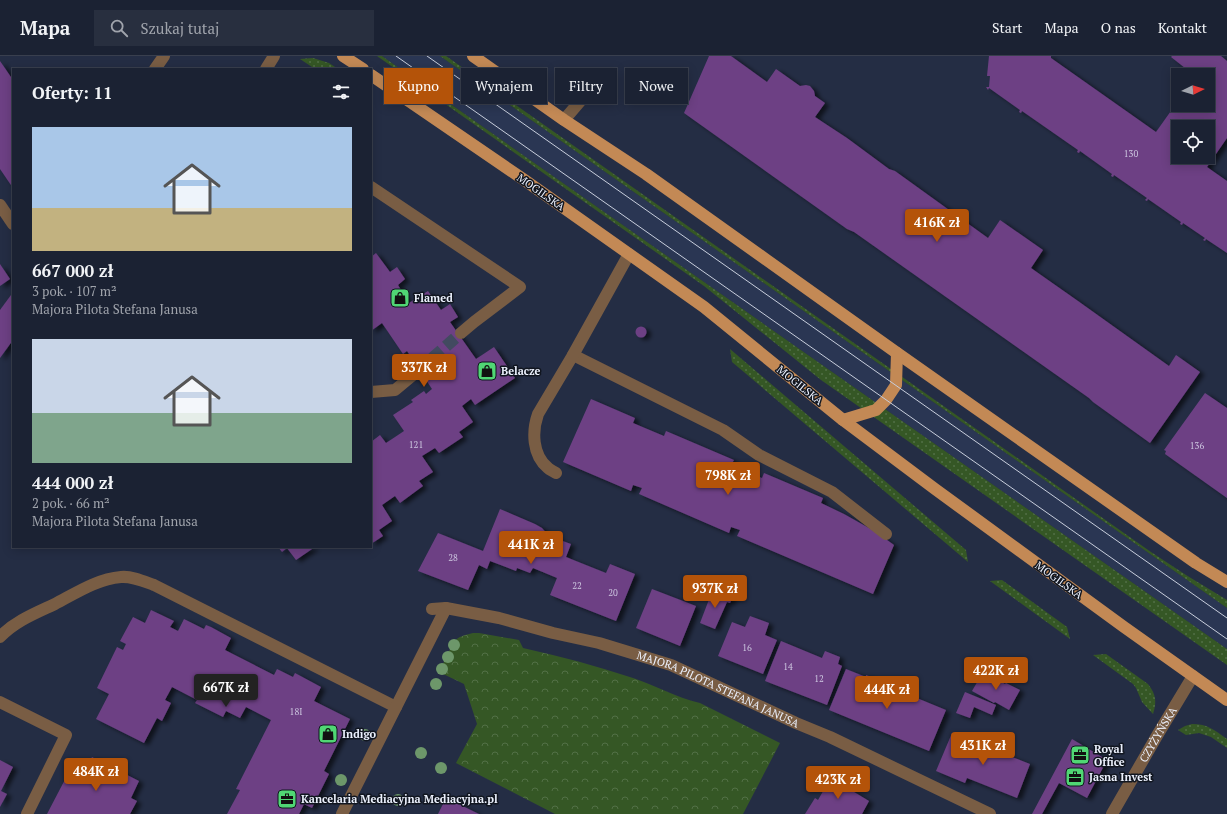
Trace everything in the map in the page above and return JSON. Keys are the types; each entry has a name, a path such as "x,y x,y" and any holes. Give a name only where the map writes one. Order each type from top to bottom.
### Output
{"main road":[{"path":"343,56 361,68"},
{"path":"473,56 564,120 646,174 897,353 1196,563 1227,582"},
{"name":"MOGILSKA","path":"372,76 704,307 843,420 1036,563 1227,700"},
{"path":"843,420 876,410 886,400 896,385 897,353"}],"street":[{"path":"156,68 164,56"},
{"path":"267,68 274,56"},
{"path":"564,120 578,104"},
{"path":"372,188 520,287 461,333"},
{"path":"0,205 12,223"},
{"path":"556,473 548,468 538,454 535,444 534,430 538,414 629,254"},
{"path":"573,354 723,430 759,456 832,492 886,534"},
{"path":"372,392 395,390 419,370"},
{"path":"0,637 22,620 92,585 122,577 134,578 154,585 396,707"},
{"path":"342,814 446,608"},
{"name":"MAJORA PILOTA STEFANA JANUSA","path":"432,610 446,608 499,618 553,633 599,643 671,665 796,723 830,737 990,814"},
{"name":"CZYŻYŃSKA","path":"1112,814 1193,676"},
{"path":"0,702 66,736 27,814"}],"shaded area":[{"path":"382,56 440,56 461,71 461,104 508,104 1227,608 1227,649 450,104 453,104 453,68 399,68"}],"green space":[{"path":"377,56 382,56 399,68 394,68"},
{"path":"440,56 446,56 463,68 461,68 461,71"},
{"path":"313,58 329,63 336,68 314,68 300,59"},
{"path":"445,104 450,104 1227,649 1227,665 821,380 704,286"},
{"path":"508,104 514,104 1151,552 1227,600 1227,608"},
{"path":"730,349 966,550 968,562 732,362"},
{"path":"1002,580 1067,627 1070,639 990,581"},
{"path":"473,633 519,640 523,648 606,669 641,681 683,698 700,703 780,743 743,814 555,814 456,763 477,724 464,684 439,672 453,643 462,636"},
{"path":"1106,654 1148,684 1153,691 1155,698 1153,714 1142,702 1133,684 1093,655"},
{"path":"1192,724 1198,724 1211,728 1227,739 1227,748 1211,737 1199,733 1186,735 1178,730"}],"building":[{"path":"709,56 731,56 767,82 776,69 800,86 810,86 814,91 815,96 825,103 815,117 847,138 889,169 895,171 988,238 1000,220 1043,250 1031,268 1169,366 1176,355 1200,372 1150,443 1089,398 684,113"},
{"path":"989,56 1051,56 1051,58 1156,132 1171,111 1215,112 1215,68 1185,68 1171,57 1221,56 1227,61 1227,138 1215,155 1215,120 1171,120 1171,164 1209,164 1207,167 1227,181 1227,253 1206,239 1205,241 1203,240 1205,238 1183,223 1182,225 1180,224 1181,222 1148,199 1147,201 1145,200 1147,198 1114,175 1113,177 1111,176 1112,174 1080,151 1079,153 1077,152 1078,150 1022,111 1021,113 1019,112 1020,110 989,88 988,90 986,87 989,87 990,76 987,76"},
{"path":"0,61 12,79 12,187 0,169"},
{"path":"376,253 390,272 397,267 405,279 398,285 409,303 428,291 441,310 450,304 458,317 450,322 476,359 494,347 515,378 475,405 471,399 462,406 473,422 459,432 463,437 439,453 435,448 422,456 433,472 419,481 423,486 400,503 395,496 382,505 392,521 379,530 383,536 372,543 372,441 380,435 386,443 404,431 393,415 413,402 411,400 424,391 426,394 432,389 407,351 403,354 382,323 372,330 372,256"},
{"path":"0,264 10,279 0,286"},
{"path":"12,296 12,341 0,358 0,310"},
{"path":"639,327 643,327 645,328 645,336 639,337 636,334 636,330"},
{"path":"1205,393 1227,408 1227,498 1165,454 1166,451 1164,450"},
{"path":"591,399 635,418 633,423 664,436 666,431 734,460 731,465 762,478 764,473 823,498 821,503 876,532 894,545 873,594 737,536 740,530 731,527 729,533 639,494 642,488 633,485 631,491 563,462"},
{"path":"500,509 535,524 542,528 549,536 571,544 566,557 606,573 610,564 635,574 616,621 550,595 557,578 533,568 530,573 517,568 516,571 490,561 487,569 479,565 468,590 418,571 438,533 483,551"},
{"path":"279,548 287,548 282,552"},
{"path":"287,548 314,548 296,560"},
{"path":"652,589 696,606 680,646 636,628"},
{"path":"713,589 733,597 730,603 727,602 715,629 700,623"},
{"path":"151,610 174,621 170,627 178,631 184,619 204,629 206,625 211,627 231,638 225,650 274,675 277,669 293,677 295,673 321,687 314,701 350,719 324,771 329,774 312,808 304,804 299,814 227,814 240,790 236,789 271,720 246,707 240,718 226,711 223,717 195,703 197,700 172,687 165,700 171,703 162,721 157,718 144,743 96,719 109,694 97,688 117,647 123,650 126,644 120,641 133,617 145,623"},
{"path":"750,616 769,623 765,635 777,640 763,674 718,656 732,622 745,627"},
{"path":"781,641 822,658 825,651 840,657 838,664 842,666 827,705 765,681"},
{"path":"846,669 866,677 866,675 879,680 878,682 946,710 929,751 829,710"},
{"path":"983,672 1020,690 1009,710 972,691"},
{"path":"965,692 996,705 992,715 974,707 970,718 956,713"},
{"path":"952,733 1030,764 1017,798 967,778 965,783 936,771"},
{"path":"1072,739 1107,760 1087,798 1059,783 1042,814 1032,814"},
{"path":"92,757 139,781 131,798 137,801 130,814 47,814 71,768 83,774"},
{"path":"0,760 13,767 1,791 7,794 0,807"},
{"path":"826,775 869,801 862,814 805,814 815,798 818,800 826,786 822,783"},
{"path":"446,798 479,814 438,814"}],"tunnel":[{"path":"419,370 461,333"}],"tram line":[{"path":"396,56 1227,639"},
{"path":"427,56 1227,618"}],"place":[{"name":"Flamed","path":"400,298"},
{"name":"Belacze","path":"487,371"},
{"name":"Indigo","path":"328,734"},
{"name":"Royal Office","path":"1080,755"},
{"name":"Jasna Invest","path":"1075,777"},
{"name":"Kancelaria Mediacyjna Mediacyjna.pl","path":"287,799"}]}
